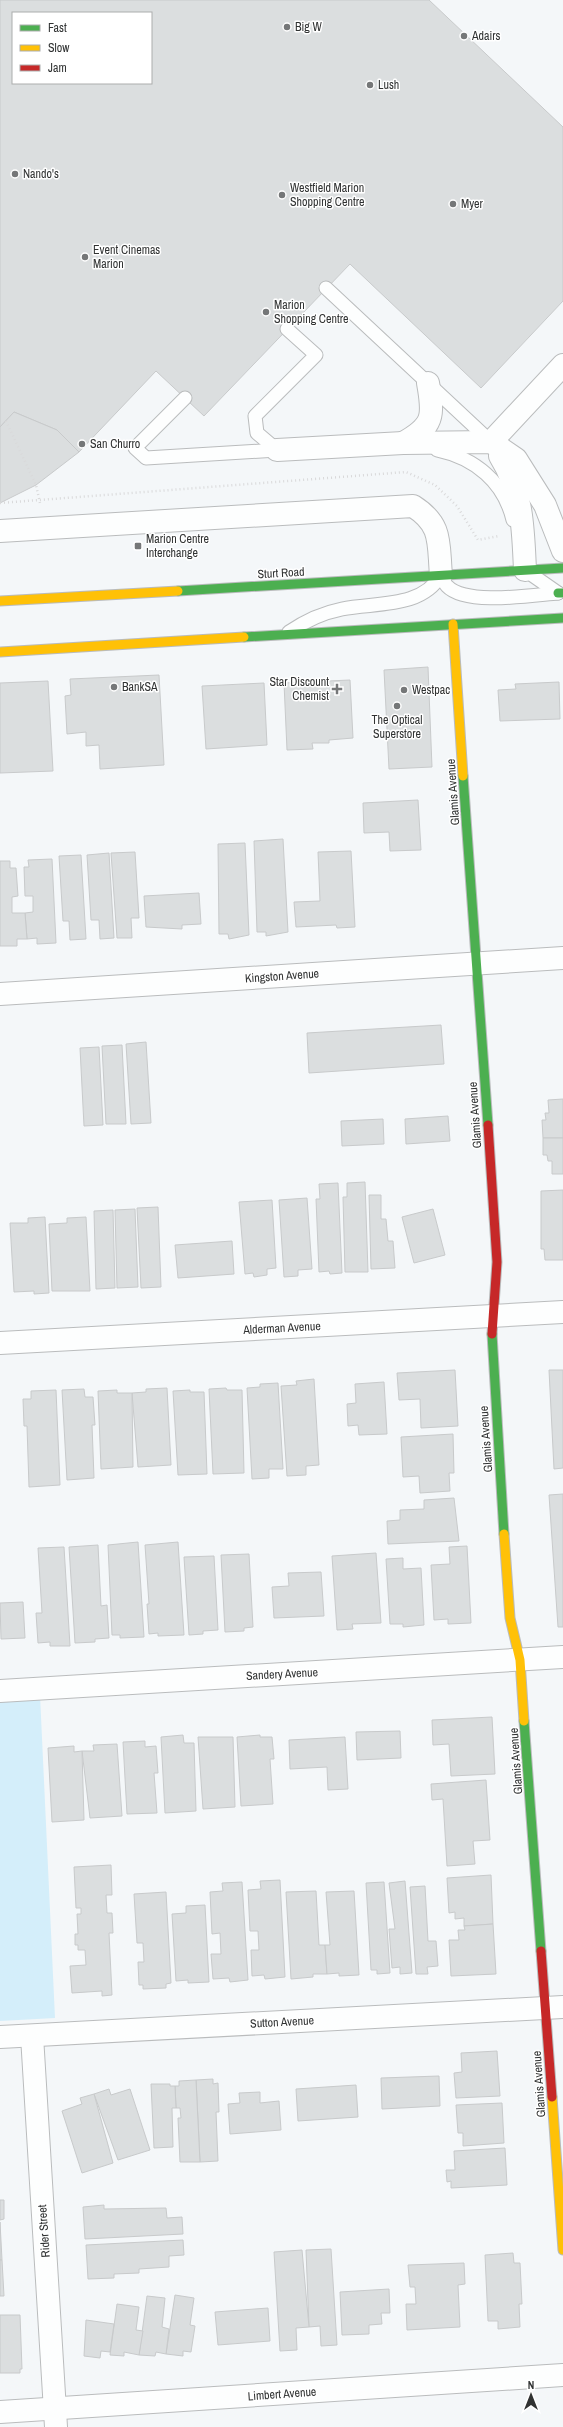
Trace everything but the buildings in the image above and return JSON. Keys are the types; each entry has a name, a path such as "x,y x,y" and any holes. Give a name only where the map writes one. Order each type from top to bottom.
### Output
{"street":[{"path":"491,442 563,365"},
{"path":"403,443 422,433 431,416 432,403 428,383"},
{"path":"277,450 403,443 491,442 516,459 546,505 563,551"},
{"path":"491,442 508,470 522,509 525,570"},
{"path":"0,531 413,506 427,515 438,532 441,575"},
{"name":"Sturt Road","path":"0,601 563,568"},
{"path":"0,652 563,618"},
{"name":"Glamis Avenue","path":"452,624 478,964 497,1262 491,1343 510,1610 520,1660 555,2008 563,2250"},
{"name":"Kingston Avenue","path":"0,994 563,958"},
{"name":"Alderman Avenue","path":"0,1343 563,1312"},
{"name":"Sandery Avenue","path":"0,1691 563,1657"},
{"name":"Sutton Avenue","path":"0,2037 555,2008"},
{"name":"Rider Street","path":"32,2036 56,2418"},
{"name":"Limbert Avenue","path":"0,2412 56,2418 563,2376"}],"lane":[{"path":"326,288 491,442"},
{"path":"277,450 257,433 255,416 316,355 287,329"},
{"path":"184,398 135,448 146,458 277,450"},
{"path":"403,443 454,453 474,463 493,480 510,508 525,570 561,593"},
{"path":"441,575 447,586 457,592 477,597 496,598 561,593"},
{"path":"285,634 303,622 321,615 343,609 388,604 413,598 434,587 441,575"}],"path":[{"path":"6,421 36,485 40,508"}],"shaded area":[{"path":"40,1695 55,2018 0,2021 0,1697"}],"traffic: fast":[{"path":"178,591 563,568"},
{"path":"558,593 563,593"},
{"path":"244,637 563,618"},
{"path":"463,776 488,1125"},
{"path":"492,1334 504,1534"},
{"path":"524,1721 541,1951"}],"traffic: slow":[{"path":"0,601 178,591"},
{"path":"453,624 463,776"},
{"path":"0,652 244,637"},
{"path":"504,1534 510,1618 520,1660 524,1721"},
{"path":"552,2097 563,2250"}],"traffic: jam":[{"path":"488,1125 497,1262 492,1334"},
{"path":"541,1951 552,2097"}],"place":[{"name":"Big W","path":"287,27"},
{"name":"Adairs","path":"464,36"},
{"name":"Lush","path":"370,85"},
{"name":"Nando's","path":"15,174"},
{"name":"Westfield Marion Shopping Centre","path":"282,195"},
{"name":"Myer","path":"453,204"},
{"name":"Event Cinemas Marion","path":"85,257"},
{"name":"Marion Shopping Centre","path":"266,312"},
{"name":"San Churro","path":"82,444"},
{"name":"Marion Centre Interchange","path":"138,546"},
{"name":"BankSA","path":"114,687"},
{"name":"Star Discount Chemist","path":"337,689"},
{"name":"Westpac","path":"404,690"},
{"name":"The Optical Superstore","path":"397,706"}]}
